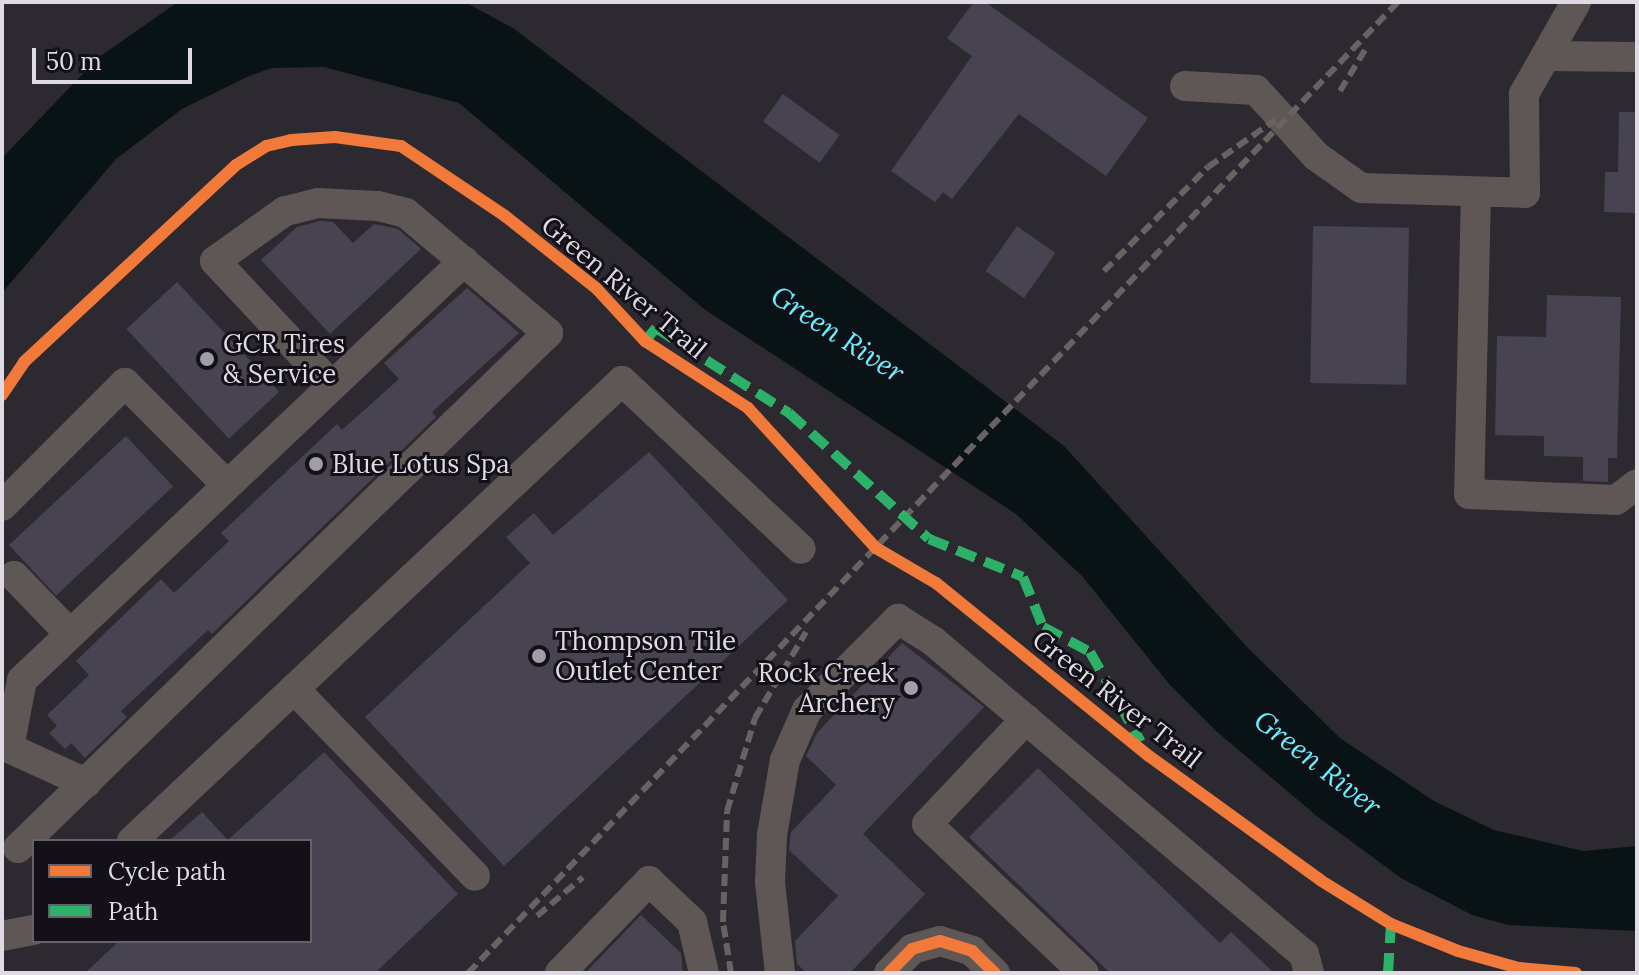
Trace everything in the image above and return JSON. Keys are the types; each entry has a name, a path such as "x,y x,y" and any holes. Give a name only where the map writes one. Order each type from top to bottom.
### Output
{"street":[{"path":"1185,86 1256,90 1316,156 1361,188 1525,193 1524,94 1576,2"},
{"path":"1546,56 1637,57"},
{"path":"1476,192 1469,494 1616,500 1637,484"},
{"path":"18,848 548,333 406,213 378,206 318,203 285,211 215,261 332,386"},
{"path":"86,783 4,752 12,670 70,634 464,261"},
{"path":"134,839 622,381 801,549"},
{"path":"2,506 125,383 227,485"},
{"path":"14,576 70,634"},
{"path":"780,973 770,882 772,835 785,760 807,710 898,619 933,641 1304,954 1309,973"},
{"path":"294,689 475,876"},
{"path":"1026,719 927,824 1084,973"},
{"path":"560,973 649,881 692,922 704,973"},
{"path":"2,936 32,930"},
{"path":"889,973 926,941 955,943 986,970"}],"water":[{"name":"Green River","path":"178,2 465,2 513,28 1064,446 1248,648 1340,738 1434,801 1494,830 1583,851 1637,846 1637,931 1508,925 1472,915 1401,878 1318,817 1216,731 1170,685 1082,576 1016,514 704,309 459,103 324,67 272,68 249,76 182,109 116,159 2,293 2,158 99,57"}],"building":[{"path":"974,2 985,2 1148,118 1106,176 1019,114 952,199 943,192 935,202 891,171 972,56 947,38"},
{"path":"783,94 840,135 820,163 763,122"},
{"path":"1619,112 1637,112 1637,213 1604,212 1605,172 1618,172"},
{"path":"320,221 333,222 353,243 374,224 398,229 421,249 330,334 261,260 297,227"},
{"path":"1017,226 1056,253 1024,298 985,271"},
{"path":"1313,226 1409,228 1406,385 1310,383"},
{"path":"177,282 279,392 229,439 127,329"},
{"path":"467,288 519,333 432,412 436,417 212,634 208,630 121,711 127,717 85,758 71,743 65,749 49,733 57,726 47,715 89,675 76,661 161,579 174,593 229,541 221,533 337,424 342,430 399,379 384,363"},
{"path":"1547,295 1621,297 1617,458 1608,458 1608,482 1583,481 1583,457 1544,456 1544,436 1495,435 1497,336 1546,337"},
{"path":"126,436 173,486 56,596 9,545"},
{"path":"649,452 788,600 504,866 365,717 530,563 506,537 534,513 553,535"},
{"path":"902,643 984,707 863,834 925,894 850,973 807,973 797,964 795,941 838,896 789,850 791,832 836,785 806,756 817,733"},
{"path":"324,752 458,894 375,973 85,973 117,943 312,943 312,839 229,839"},
{"path":"1038,768 1220,943 1231,932 1274,973 1110,973 969,837"},
{"path":"202,812 227,839 171,839"},
{"path":"641,915 681,953 683,973 585,973"}],"railway":[{"path":"468,973 1398,2"},
{"path":"1340,91 1365,50"},
{"path":"1104,271 1208,167 1275,120"},
{"path":"731,973 723,922 727,811 755,718 806,632"},
{"path":"537,916 583,877"}],"marked path":[{"path":"645,341 656,328 789,413 929,539 1023,577 1043,627 1090,652 1141,742"},
{"path":"1388,973 1391,924"}],"cycle path":[{"name":"Green River Trail","path":"2,395 24,362 236,165 266,146 291,140 335,137 401,146 505,216 596,288 645,341 748,408 876,548 936,583 1149,756 1320,880 1391,924 1458,951 1519,968 1576,973"},
{"path":"889,973 912,949 940,941 972,951 995,973"}],"place":[{"name":"GCR Tires & Service","path":"207,359"},
{"name":"Blue Lotus Spa","path":"316,464"},
{"name":"Thompson Tile Outlet Center","path":"539,656"},
{"name":"Rock Creek Archery","path":"911,688"}]}
